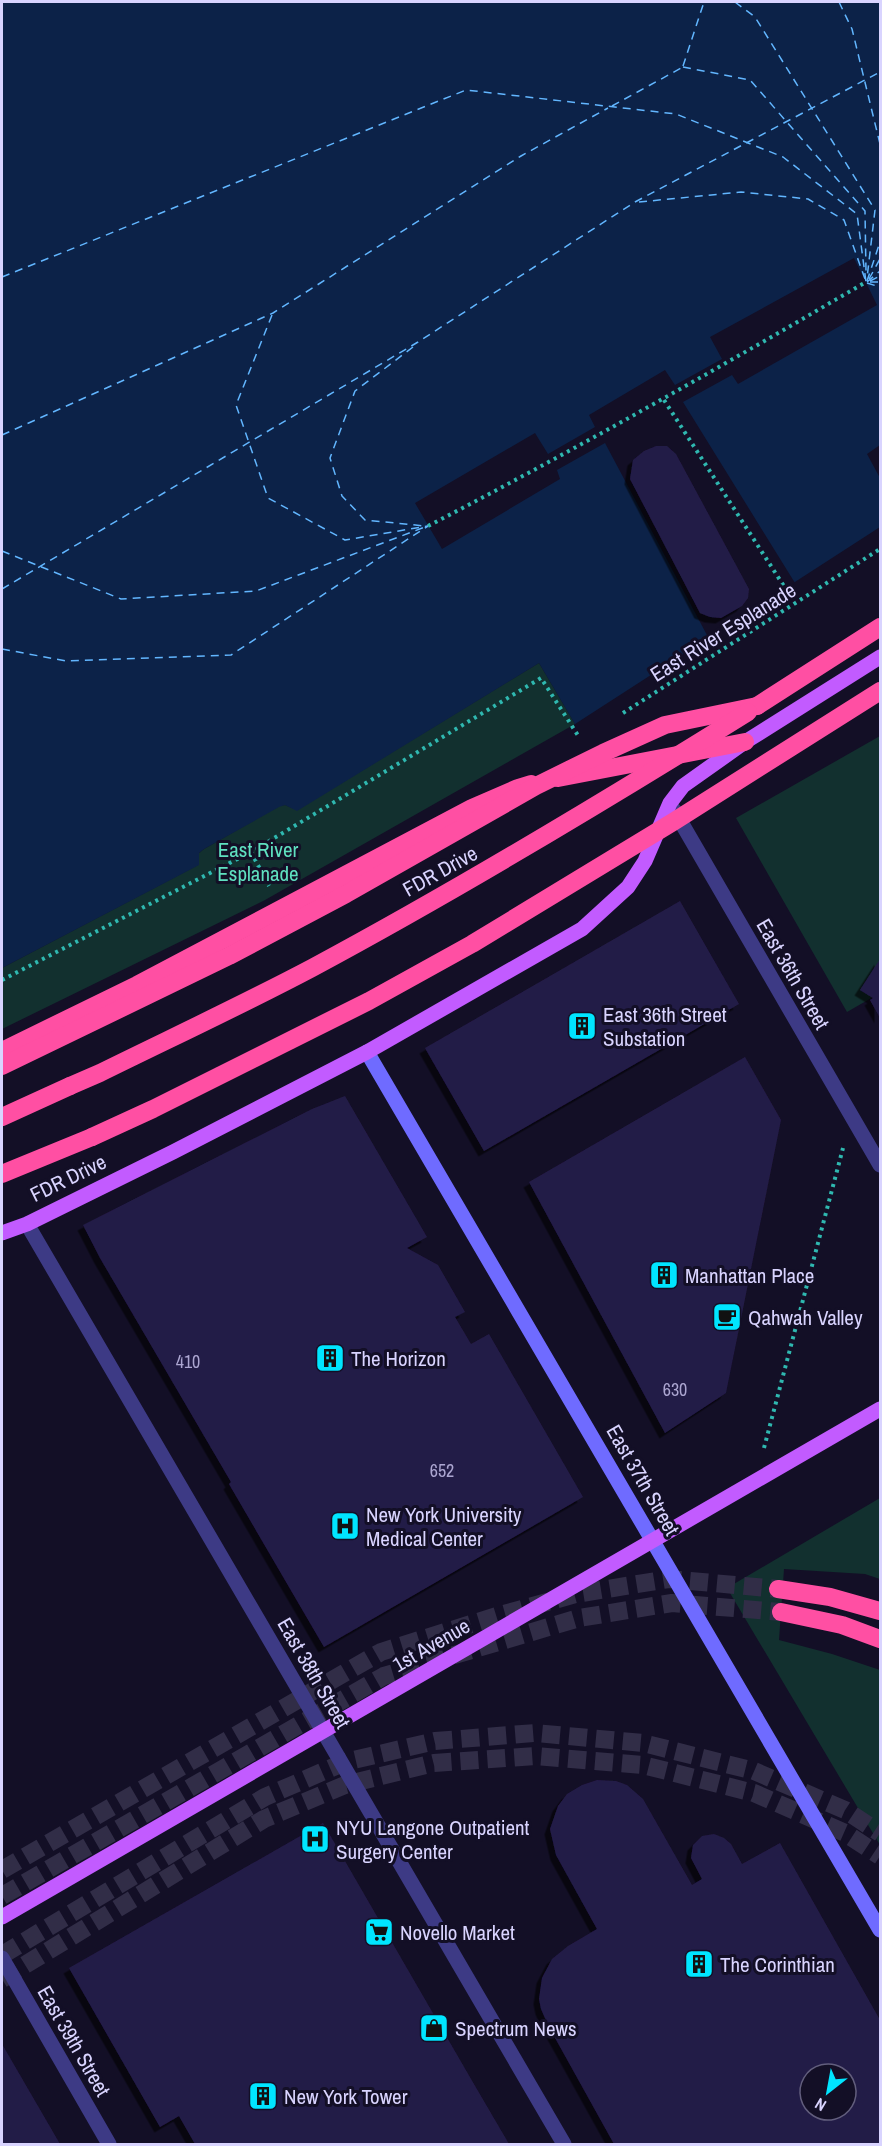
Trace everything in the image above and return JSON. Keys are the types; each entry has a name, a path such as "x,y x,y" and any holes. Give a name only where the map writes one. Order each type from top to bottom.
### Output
{"highway":[{"name":"FDR Drive","path":"2,1117 100,1073 311,968 399,920 514,855 757,706 880,627"},
{"name":"FDR Drive","path":"2,1174 153,1109 369,1001 472,944 673,822 880,691"},
{"path":"2,1066 229,956 346,894 536,786 603,753 665,725 757,706"},
{"path":"2,1051 137,986 494,797 543,781 745,742"},
{"path":"778,1589 830,1597 880,1611"},
{"path":"781,1612 842,1626 880,1639"}],"main road":[{"name":"FDR Drive","path":"2,1233 27,1224 173,1152 367,1052 582,929 628,887 645,861 670,803 683,786 745,742 880,657"},
{"name":"East 37th Street","path":"367,1052 880,1930"},
{"name":"1st Avenue","path":"2,1917 880,1409"}],"street":[{"name":"East 36th Street","path":"670,803 880,1166"},
{"name":"East 38th Street","path":"27,1224 564,2145"},
{"name":"East 39th Street","path":"2,1958 109,2145"}],"path":[{"path":"428,526 548,464 664,400 867,282"},
{"path":"664,400 789,594"},
{"name":"East River Esplanade","path":"621,714 880,549"},
{"path":"2,980 251,852 541,678 581,740"},
{"path":"251,852 274,895"},
{"path":"755,1481 851,1116"}],"green space":[{"name":"East River Esplanade","path":"539,663 575,724 265,900 2,1029 2,968 198,865 199,853 204,849 279,806 285,805 297,810"},
{"path":"880,736 880,993 847,1012 736,818"},
{"path":"880,1498 880,1579 865,1574 784,1569 779,1640 880,1670 880,1845 727,1588"}],"water":[{"path":"2,2 880,2 880,445 867,454 880,478 880,527 575,724 539,663 297,811 285,805 279,807 204,849 199,853 199,865 2,968"}],"pier":[{"path":"854,258 877,305 738,384 732,375 683,402 795,583 708,637 605,443 557,470 560,479 442,549 415,503 535,433 548,454 595,427 589,415 665,370 675,385 722,359 710,337"}],"building":[{"path":"656,446 667,446 676,454 749,589 748,598 742,606 721,618 700,613 630,479 633,460 644,451"},
{"name":"East 36th Street Substation","path":"680,901 739,1004 484,1151 425,1048"},
{"path":"880,959 880,1018 870,1000 873,998 860,990"},
{"name":"Manhattan Place","path":"745,1057 781,1120 726,1393 665,1433 529,1182"},
{"path":"345,1096 427,1237 407,1248 438,1265 465,1312 455,1317 471,1344 489,1334 583,1497 324,1647 83,1225 312,1109"},
{"name":"The Corinthian","path":"597,1780 616,1781 627,1785 643,1799 692,1885 702,1879 691,1858 693,1845 702,1836 714,1834 724,1838 731,1844 742,1864 780,1843 880,2020 880,2144 614,2144 549,2027 539,1999 542,1978 552,1959 568,1946 597,1929 556,1855 550,1829 558,1806 567,1794 582,1785"},
{"path":"323,1823 509,2144 195,2144 179,2116 160,2127 69,1968"},
{"path":"2,2044 60,2144 2,2144"}],"ferry route":[{"path":"683,66 704,2"},
{"path":"735,2 755,17 875,210 867,278"},
{"path":"839,2 852,29 880,144"},
{"path":"683,67 750,80 865,211 866,272"},
{"path":"612,106 683,67"},
{"path":"2,589 418,342 635,202 880,72"},
{"path":"2,277 466,90 676,114 783,157 857,214 866,282"},
{"path":"2,435 273,313 521,156 608,108"},
{"path":"639,202 741,192 808,199 844,220 865,279"},
{"path":"867,281 880,242"},
{"path":"869,279 880,259"},
{"path":"867,282 880,271"},
{"path":"870,281 880,276"},
{"path":"870,282 880,282"},
{"path":"867,283 880,287"},
{"path":"272,315 236,405 268,498 345,540 428,526"},
{"path":"413,347 355,391 330,458 342,496 365,520 425,526"},
{"path":"2,649 66,661 231,655 428,526"},
{"path":"2,551 121,599 256,591 425,527"}],"tunnel":[{"path":"2,1870 381,1652 576,1594 669,1579 778,1589"},
{"path":"2,1896 384,1676 579,1618 672,1603 781,1612"},
{"path":"2,1955 265,1797 345,1762 435,1741 535,1733 643,1743 754,1771 845,1810 880,1833"},
{"path":"2,1979 264,1819 345,1785 434,1763 535,1756 643,1765 754,1793 845,1833 880,1856"}],"place":[{"name":"East 36th Street Substation","path":"582,1026"},
{"name":"Manhattan Place","path":"664,1275"},
{"name":"Qahwah Valley","path":"727,1317"},
{"name":"The Horizon","path":"330,1358"},
{"name":"New York University Medical Center","path":"345,1526"},
{"name":"NYU Langone Outpatient Surgery Center","path":"315,1839"},
{"name":"Novello Market","path":"379,1932"},
{"name":"The Corinthian","path":"699,1964"},
{"name":"Spectrum News","path":"434,2028"},
{"name":"New York Tower","path":"263,2096"}]}
